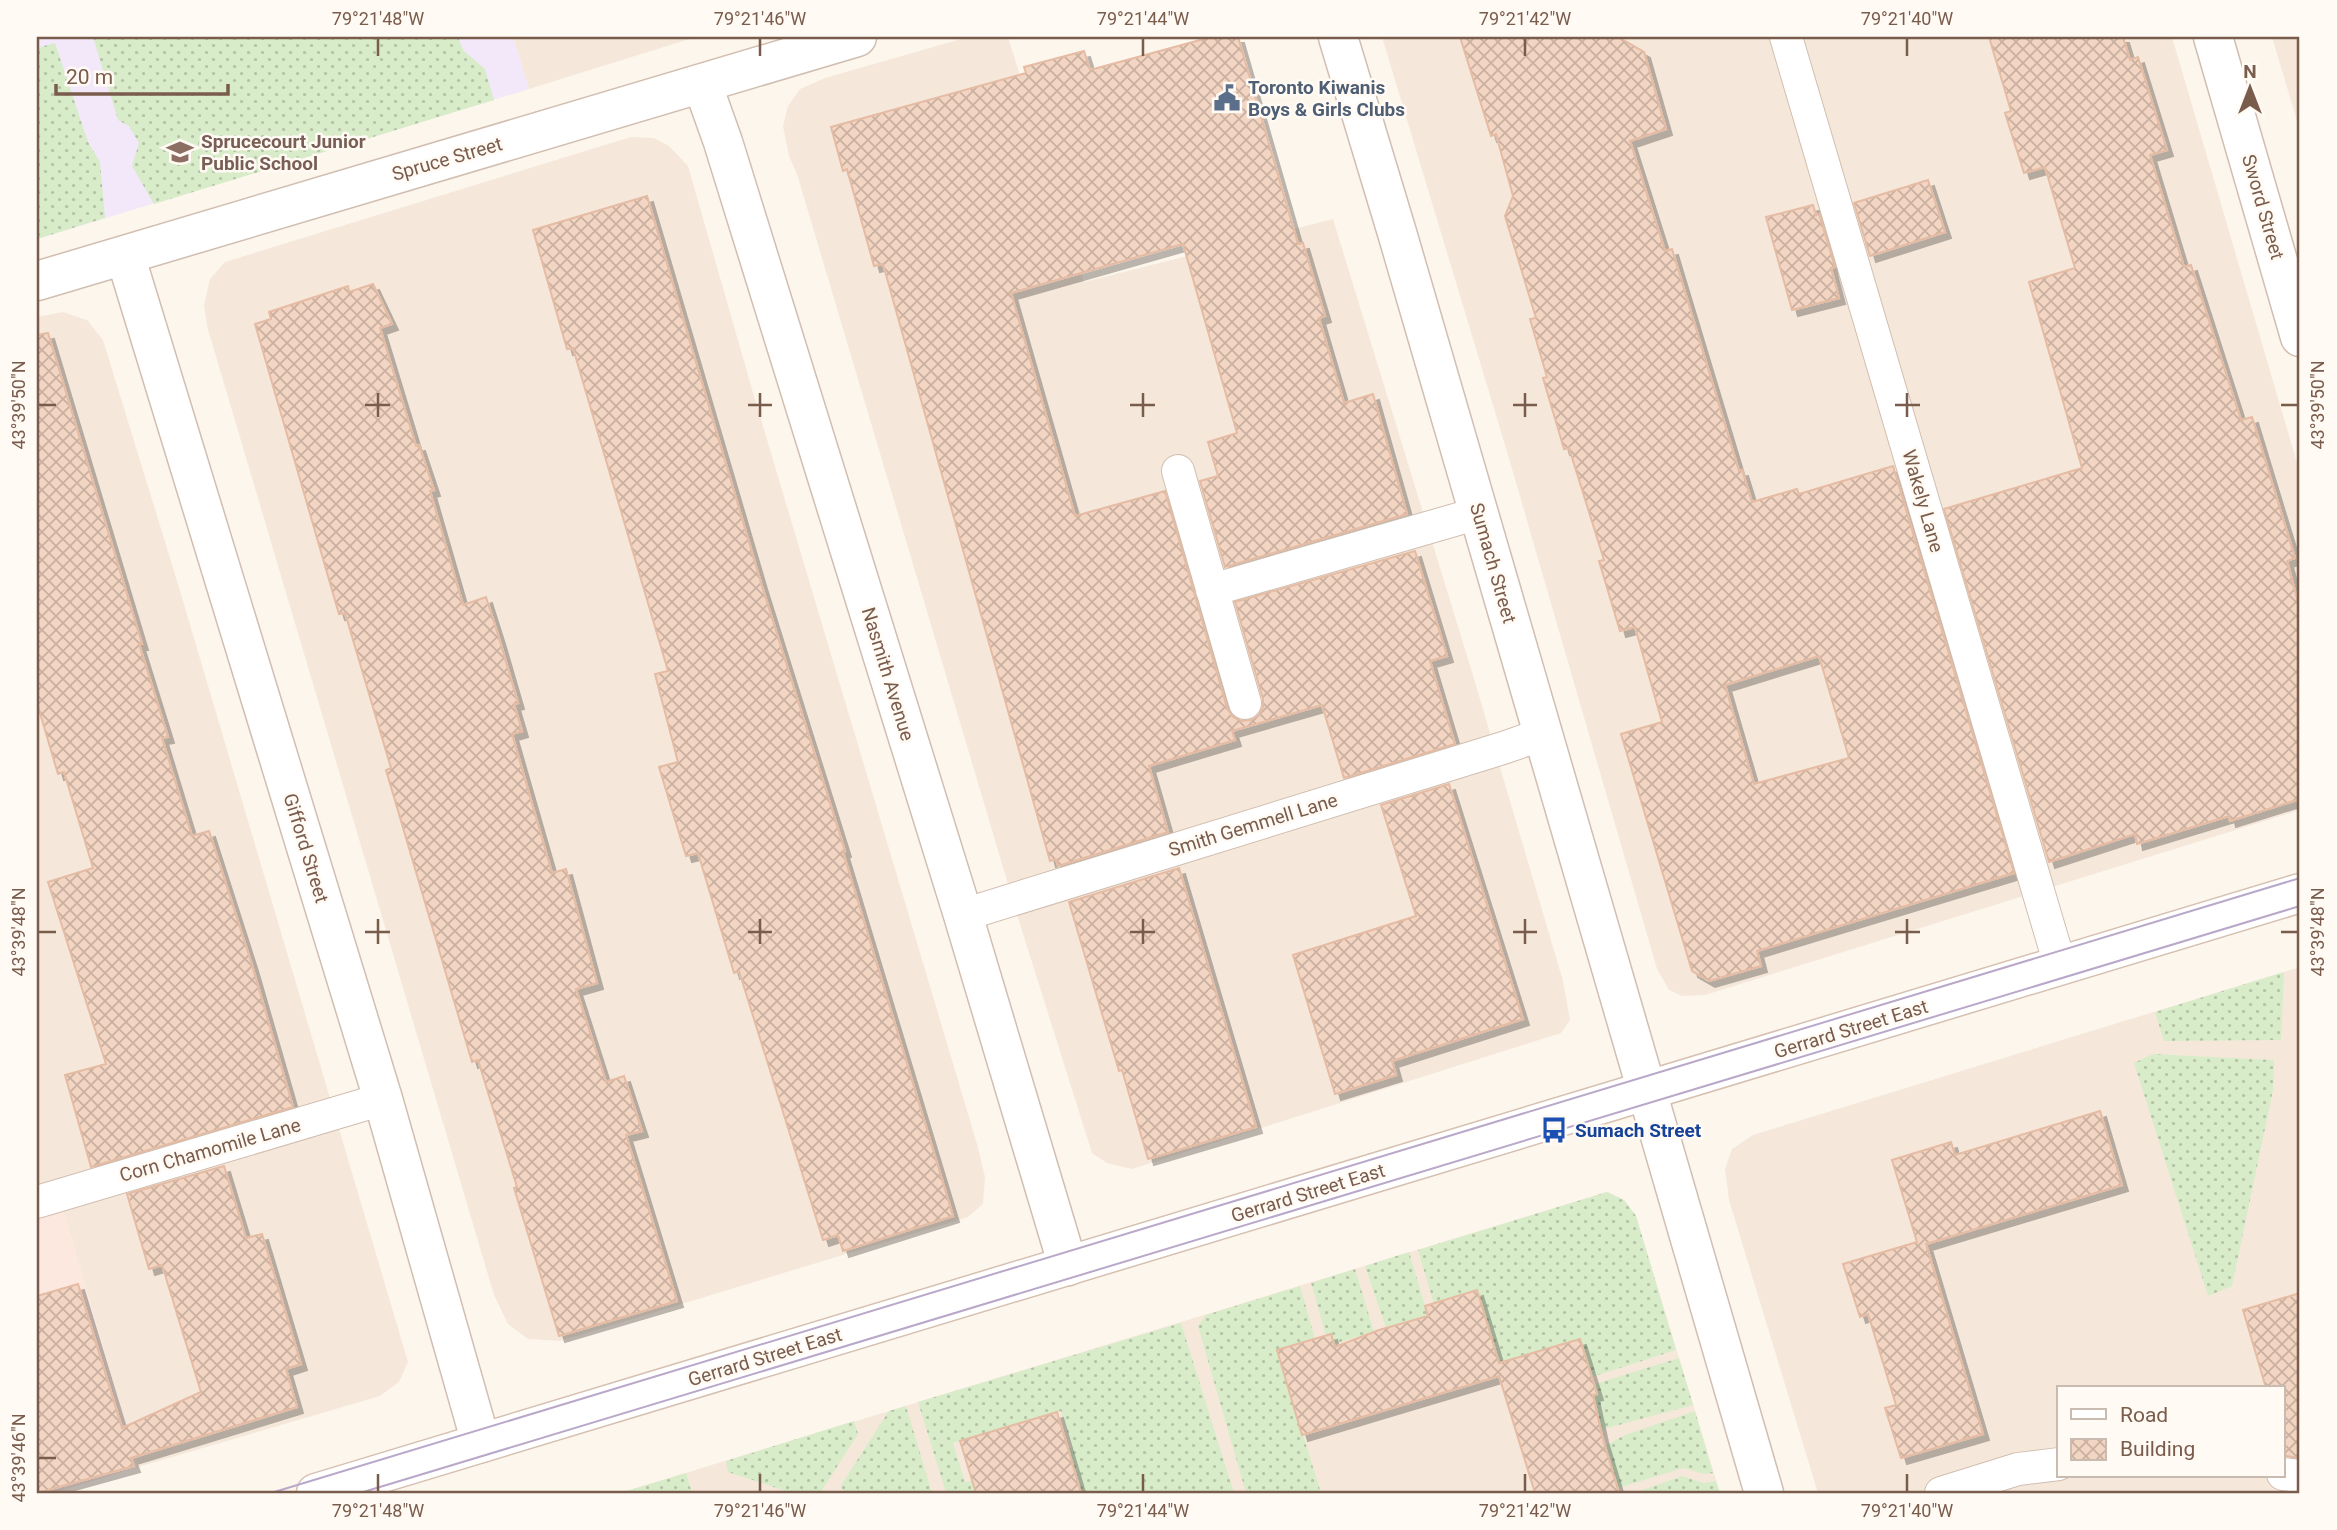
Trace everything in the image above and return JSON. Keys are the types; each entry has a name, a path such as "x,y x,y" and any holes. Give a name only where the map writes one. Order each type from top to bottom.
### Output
{"street":[{"name":"Spruce Street","path":"37,281 857,37"},
{"name":"Sumach Street","path":"1338,37 1764,1493"},
{"name":"Sword Street","path":"2213,37 2300,337"},
{"name":"Nasmith Avenue","path":"702,83 728,155 963,915 1068,1266"},
{"name":"Gifford Street","path":"125,255 383,1099 481,1443"},
{"name":"Gerrard Street East","path":"316,1493 2300,892"}],"lane":[{"name":"Wakely Lane","path":"1786,37 2060,965"},
{"path":"1178,471 1245,704"},
{"path":"1212,590 1479,513"},
{"name":"Smith Gemmell Lane","path":"963,915 1543,734"},
{"name":"Corn Chamomile Lane","path":"37,1202 383,1099"},
{"path":"1941,1493 2018,1469 2057,1464"}],"shaded area":[{"name":"Sprucecourt Junior Public School","path":"37,37 513,37 529,89 37,239"},
{"path":"513,37 696,37 529,89"},
{"path":"968,37 1008,37 1084,282 1333,219 1472,672 1563,981 1570,1020 1561,1033 1132,1169 1107,1163 1092,1153 1019,921 797,174 789,156 783,126 788,106 800,89 825,78"},
{"path":"1382,37 2172,37 2300,473 2300,810 1705,995 1682,996 1669,990 1657,969 1508,455"},
{"path":"2272,37 2300,37 2300,131"},
{"path":"631,137 654,138 669,146 688,166 977,1144 985,1177 983,1204 968,1217 560,1341 528,1339 508,1324 494,1295 207,326 204,305 210,279 225,262"},
{"path":"63,312 87,320 103,340 408,1362 399,1382 380,1396 138,1467 63,1210 37,1218 37,317"},
{"path":"2300,967 2300,1493 1821,1493 1817,1490 1729,1200 1725,1169 1732,1149 1753,1135"},
{"path":"1607,1192 1624,1200 1636,1216 1720,1493 620,1493"},
{"path":"63,1210 138,1467 54,1493 37,1493 37,1218"}],"green space":[{"name":"Sprucecourt Junior Public School","path":"93,37 458,37 463,50 485,69 494,100 154,204 132,166 139,143 129,126 118,120"},
{"path":"55,43 88,142 100,162 105,218 37,239 37,48"},
{"path":"2284,972 2281,1040 2164,1041 2155,1012"},
{"path":"2153,1054 2274,1060 2273,1090 2232,1286 2208,1296 2134,1063"},
{"path":"1607,1192 1624,1200 1636,1216 1676,1350 1592,1377 1580,1339 1499,1363 1477,1291 1434,1304 1418,1250"},
{"path":"1409,1252 1428,1316 1386,1328 1365,1266"},
{"path":"1355,1269 1374,1332 1334,1344 1331,1334 1326,1336 1311,1283"},
{"path":"1300,1286 1315,1339 1277,1351 1321,1493 1246,1493 1198,1326 1206,1315"},
{"path":"1181,1323 1234,1493 1081,1493 1068,1449 1072,1447 1061,1411 953,1443 965,1482 972,1481 976,1493 946,1493 918,1402"},
{"path":"1679,1358 1693,1405 1600,1430 1590,1397 1598,1394 1595,1384"},
{"path":"906,1406 932,1493 843,1493 841,1485 889,1411"},
{"path":"1695,1411 1713,1473 1705,1474 1683,1468 1618,1488 1605,1446 1625,1435"},
{"path":"854,1421 858,1434 820,1493 792,1493 728,1472 726,1461"},
{"path":"686,1473 692,1493 620,1493"},
{"path":"1682,1476 1704,1483 1716,1481 1720,1493 1634,1493"}],"building":[{"path":"1211,37 1238,37 1298,244 1303,243 1325,316 1319,318 1344,403 1373,394 1407,514 1225,567 1200,481 1218,476 1208,442 1237,433 1183,244 1011,293 1075,516 1165,491 1227,708 1233,717 1241,721 1251,720 1259,715 1263,699 1235,602 1415,551 1447,656 1430,661 1455,744 1344,778 1322,705 1232,731 1235,740 1149,766 1168,832 1058,866 1056,859 1050,861 883,264 874,266 847,169 843,171 831,127 1026,73 1024,67 1084,51 1090,70"},
{"path":"1460,37 1618,37 1644,52 1666,129 1630,141 1665,251 1672,249 1739,471 1742,470 1752,502 1797,489 1799,494 1893,466 2014,873 1757,951 1761,966 1709,981 1692,971 1621,734 1662,722 1635,627 1620,631 1599,561 1604,560 1569,448 1564,449 1543,378 1547,377 1530,319 1536,318 1505,216 1513,196 1496,134 1491,136","holes":["1819,656 1849,758 1754,784 1725,685"]},
{"path":"1989,37 2123,37 2130,60 2138,57 2167,150 2150,155 2184,267 2191,265 2241,420 2252,417 2295,558 2287,561 2300,610 2300,799 2230,821 2229,816 2137,844 2135,834 2049,862 1944,509 2082,468 2029,282 2075,268 2045,167 2024,173 2005,113 2011,111"},
{"path":"1928,180 1945,232 1870,256 1854,203"},
{"path":"647,196 953,1216 843,1251 838,1235 823,1240 739,971 734,973 698,853 686,856 659,767 678,762 655,674 668,671 573,348 567,349 533,230"},
{"path":"1813,205 1816,215 1819,214 1835,267 1831,268 1839,298 1792,310 1766,217"},
{"path":"373,284 392,324 380,328 416,446 419,445 434,490 430,491 463,605 486,597 499,638 518,703 514,704 522,731 512,734 552,873 566,869 597,983 576,989 606,1082 624,1076 642,1131 626,1135 677,1301 559,1336 478,1060 472,1062 386,770 391,768 345,613 339,614 255,324 271,319 269,312 348,286 349,292"},
{"path":"48,333 142,644 139,644 168,737 162,738 192,836 209,831 252,965 293,1107 91,1167 65,1075 106,1064 48,882 93,868 64,772 58,774 37,703 37,335"},
{"path":"1449,784 1523,1019 1392,1061 1396,1075 1335,1094 1293,955 1416,916 1381,805"},
{"path":"1179,868 1256,1127 1148,1159 1069,902"},
{"path":"2100,1111 2122,1185 1926,1244 1983,1434 1901,1458 1885,1408 1896,1405 1868,1314 1860,1317 1843,1264 1917,1242 1892,1160 1951,1142 1955,1155"},
{"path":"224,1166 246,1238 262,1234 301,1364 286,1369 297,1407 131,1458 134,1466 37,1493 37,1296 78,1284 122,1428 201,1392 162,1265 149,1269 127,1194"},
{"path":"1477,1290 1499,1363 1580,1339 1597,1394 1593,1395 1602,1436 1619,1493 1535,1493 1499,1376 1302,1435 1277,1350 1331,1334 1335,1347 1379,1330 1428,1316 1425,1306"},
{"path":"2300,1293 2300,1458 2286,1456 2284,1386 2265,1386 2243,1310"},
{"path":"1057,1412 1081,1493 976,1493 960,1441"}],"tram line":[{"path":"271,1493 2300,878"},
{"path":"360,1493 2300,906"}],"place":[{"name":"Toronto Kiwanis Boys & Girls Clubs","path":"1227,98"},
{"name":"Sprucecourt Junior Public School","path":"180,152"},
{"name":"Sumach Street","path":"1554,1130"}]}
